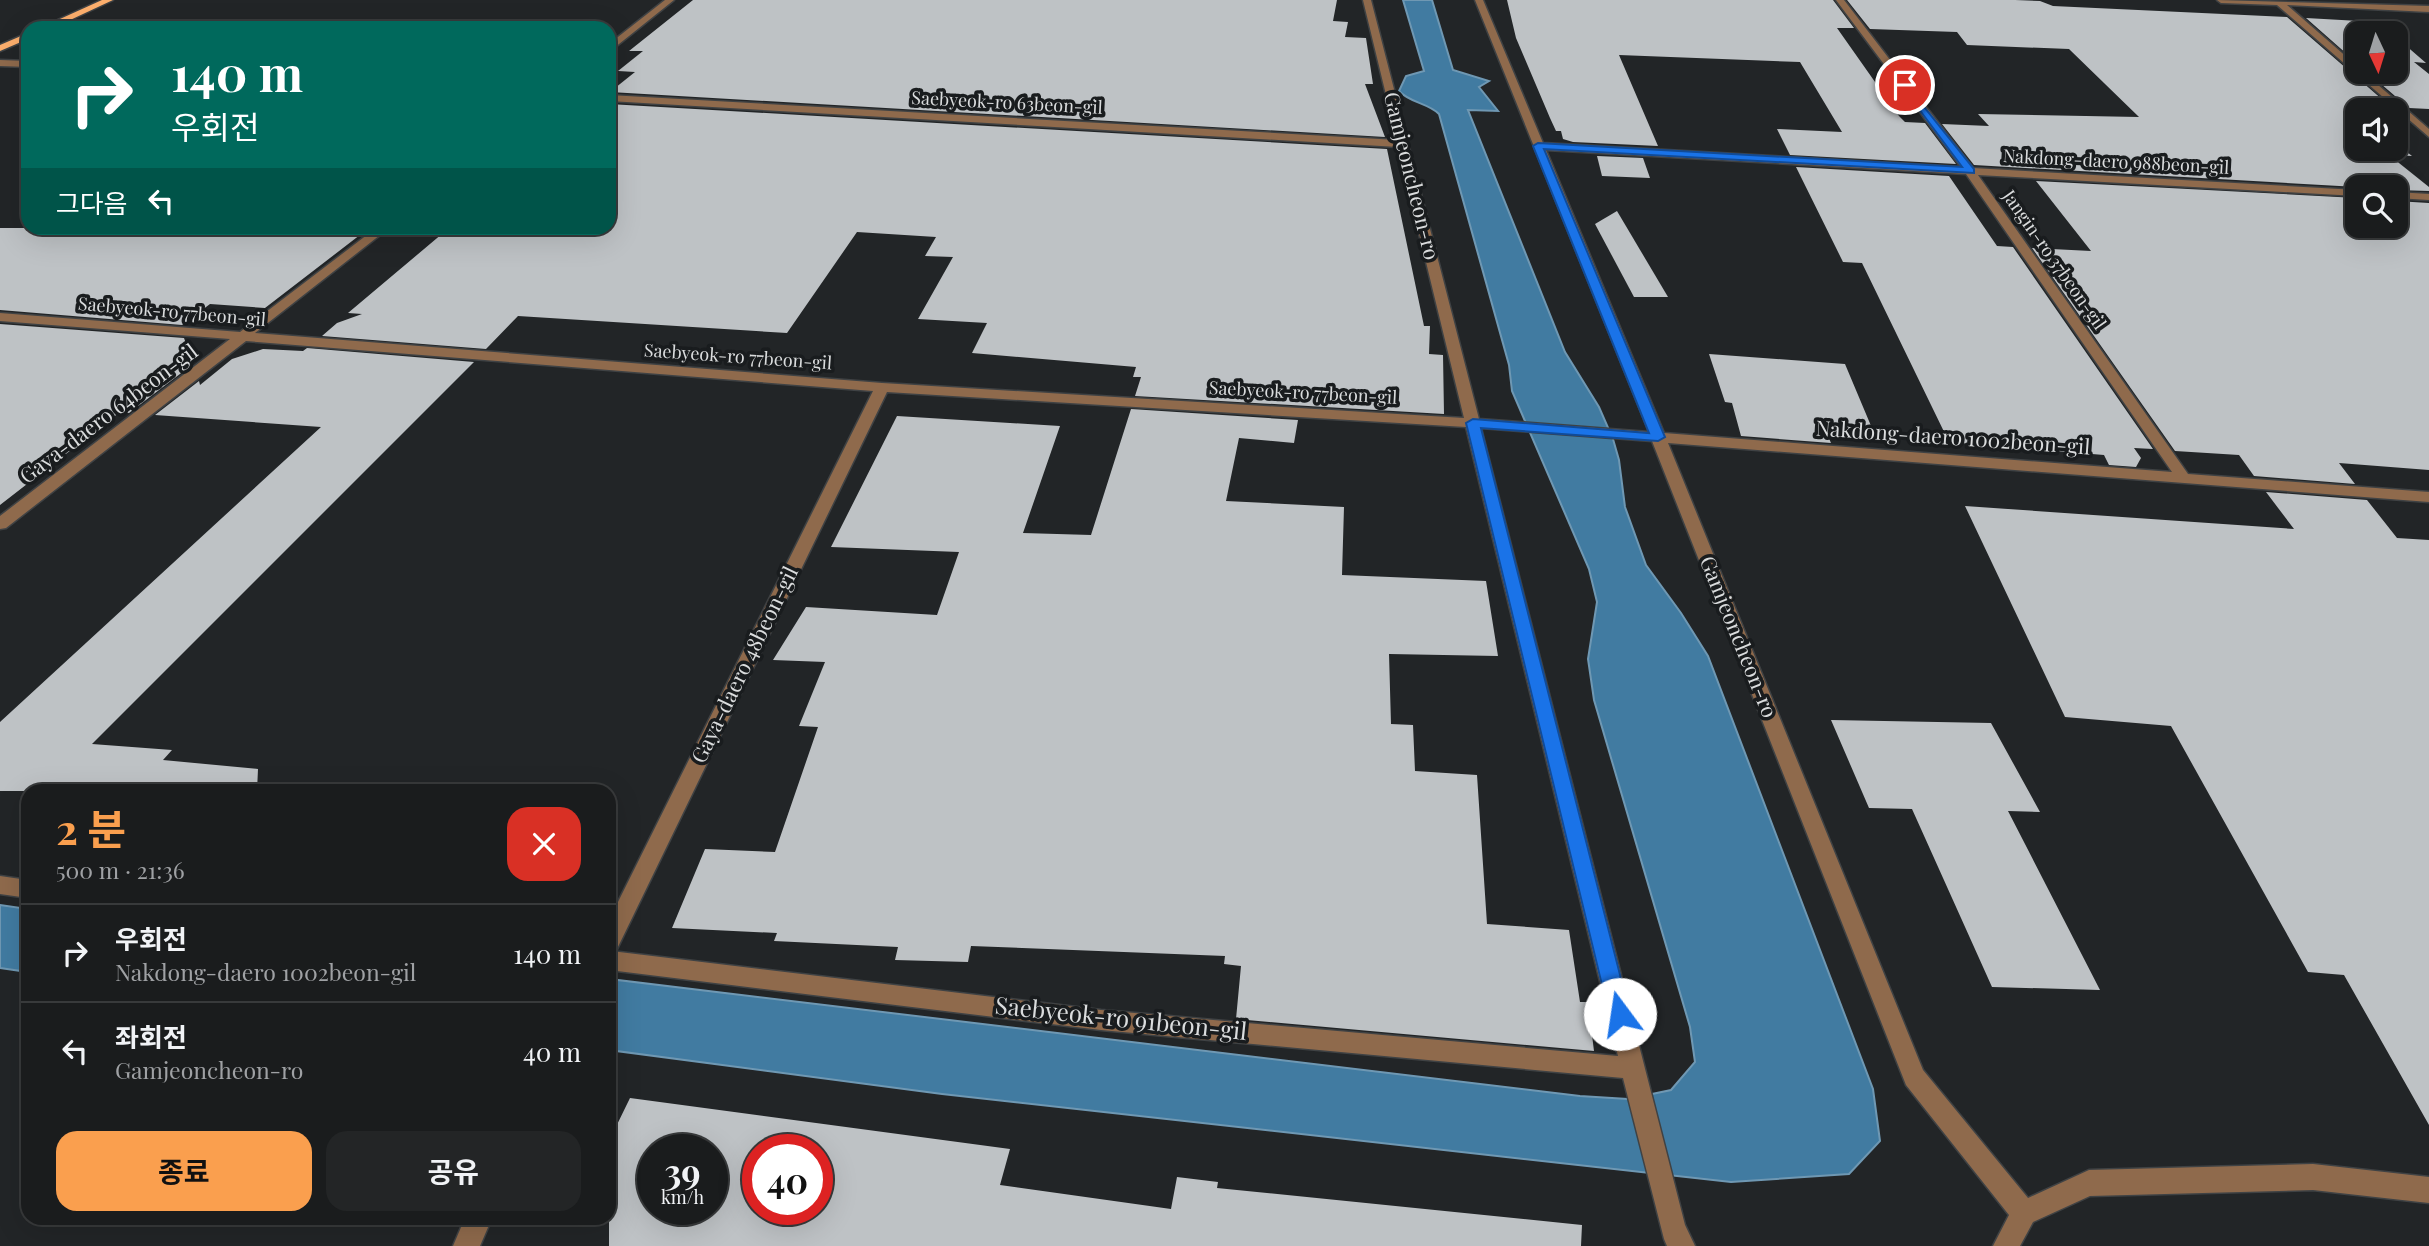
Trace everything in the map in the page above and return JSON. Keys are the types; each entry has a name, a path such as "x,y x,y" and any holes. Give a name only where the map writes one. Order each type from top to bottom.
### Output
{"main road":[{"path":"61,21 109,0"},
{"path":"0,48 21,39"}],"street":[{"path":"616,42 670,0"},
{"name":"Gamjeoncheon-ro","path":"1367,0 1677,1238"},
{"name":"Gamjeoncheon-ro","path":"1479,0 1650,437 1913,1077 2024,1213"},
{"name":"Jangin-ro 37beon-gil","path":"1840,0 1970,171 2183,477"},
{"path":"2221,0 2429,9"},
{"path":"2278,1 2345,60"},
{"path":"0,62 21,64"},
{"path":"2373,84 2429,134"},
{"name":"Saebyeok-ro 63beon-gil","path":"616,98 1403,144"},
{"name":"Nakdong-daero 988beon-gil","path":"1538,146 2345,192"},
{"path":"2408,196 2429,197"},
{"name":"Gaya-daero 64beon-gil","path":"0,524 374,235"},
{"name":"Saebyeok-ro 77beon-gil","path":"0,317 881,387 1473,423"},
{"name":"Gaya-daero 48beon-gil","path":"616,928 881,387"},
{"name":"Nakdong-daero 1002beon-gil","path":"1473,423 2429,497"},
{"path":"0,886 21,888"},
{"name":"Saebyeok-ro 91beon-gil","path":"616,961 1101,1020 1635,1076"},
{"path":"2006,1246 2024,1213 2090,1183 2313,1177 2429,1190"},
{"path":"466,1246 476,1225"}],"water":[{"path":"1403,0 1432,0 1453,70 1489,81 1479,87 1498,111 1468,110 1565,352 1599,407 1613,439 1619,460 1625,507 1646,565 1708,656 1873,1089 1880,1141 1849,1174 1731,1182 942,1094 616,1051 616,980 1580,1096 1628,1099 1671,1090 1695,1062 1690,1027 1594,700 1588,659 1597,602 1589,569 1512,391 1509,365 1439,114 1399,91 1406,76 1424,71"},
{"path":"0,905 21,908 21,971 0,968"}],"building":[{"path":"693,0 1337,0 1333,21 1348,22 1345,37 1366,38 1373,84 1365,84 1385,137 616,92 616,87 635,72 618,71 643,51 629,51"},
{"path":"1507,0 1833,0 1854,28 1837,28 1899,116 1905,122 1925,123 1956,164 1790,155 1777,129 1842,132 1800,62 1619,55 1658,146 1573,142 1563,139 1561,131 1556,131 1516,38"},
{"path":"1847,0 2015,0 2040,1 2053,6 2287,17 2345,67 2345,84 2364,84 2381,98 2345,98 2345,161 2396,161 2429,187 2429,191 2408,190 2408,175 2345,175 2345,186 1974,165 1942,124 1989,126 1978,114 2139,117 2069,49 1967,45 1957,32 1870,29"},
{"path":"2306,18 2359,21 2345,21 2345,52"},
{"path":"2408,47 2426,63 2414,62 2429,74 2429,109 2409,108 2408,98 2397,98 2381,84 2408,84"},
{"path":"616,104 1387,149 1424,326 1430,326 1429,354 1443,355 1444,414 1135,396 1141,377 1133,377 1136,367 972,353 987,323 918,319 953,257 925,256 936,237 857,232 787,333 518,316 486,349 322,336 337,323 362,314 348,313 441,235 616,235"},
{"path":"1597,156 1643,158 1650,178 1602,176"},
{"path":"1796,167 1949,176 1997,246 2013,247 2153,449 2134,448 2141,458 2136,467 2109,465 2104,455 1949,442 1862,263 1843,262"},
{"path":"2036,181 2345,197 2345,238 2408,238 2408,202 2429,203 2429,470 2339,463 2355,484 2254,476 2239,455 2175,451 2032,248 2091,251"},
{"path":"1617,211 1668,297 1634,297 1595,224"},
{"path":"0,228 21,228 21,235 360,235 265,308 210,304 182,325 0,310"},
{"path":"0,324 184,338 193,364 129,413 120,412 0,505"},
{"path":"307,348 474,362 92,744 172,750 163,760 258,769 257,784 21,784 21,791 0,791 0,722 321,427 155,415 199,381 200,385 232,359 263,349 303,351"},
{"path":"1709,354 1845,364 1874,433 1825,429 1831,443 1741,436 1732,403 1725,402"},
{"path":"1131,409 1298,420 1294,443 1239,438 1226,501 1344,507 1342,575 1486,581 1498,656 1389,654 1391,724 1413,725 1415,771 1477,775 1487,924 1569,930 1580,1002 1588,1002 1594,1051 1236,1019 1241,966 1224,964 1225,956 971,946 968,962 895,960 898,947 774,941 777,933 672,928 705,849 775,852 818,727 799,726 825,662 773,660 806,607 937,615 959,552 831,547 897,416 1060,426 1023,533 1091,535"},
{"path":"2266,492 2367,500 2397,538 2429,540 2429,1125 2344,975 2308,972 2171,726 2065,717 1965,506 2294,529"},
{"path":"1831,720 1991,723 2040,812 2008,811 2100,990 1992,987 1912,809 1869,808"},
{"path":"630,1098 1010,1149 1000,1185 1171,1209 1177,1177 1218,1182 1217,1188 1582,1225 1581,1246 609,1246 609,1225 616,1225 616,1127"}],"route":[{"path":"1620,1014 1473,423 1658,437 1538,146 1970,171 1905,85"}]}
